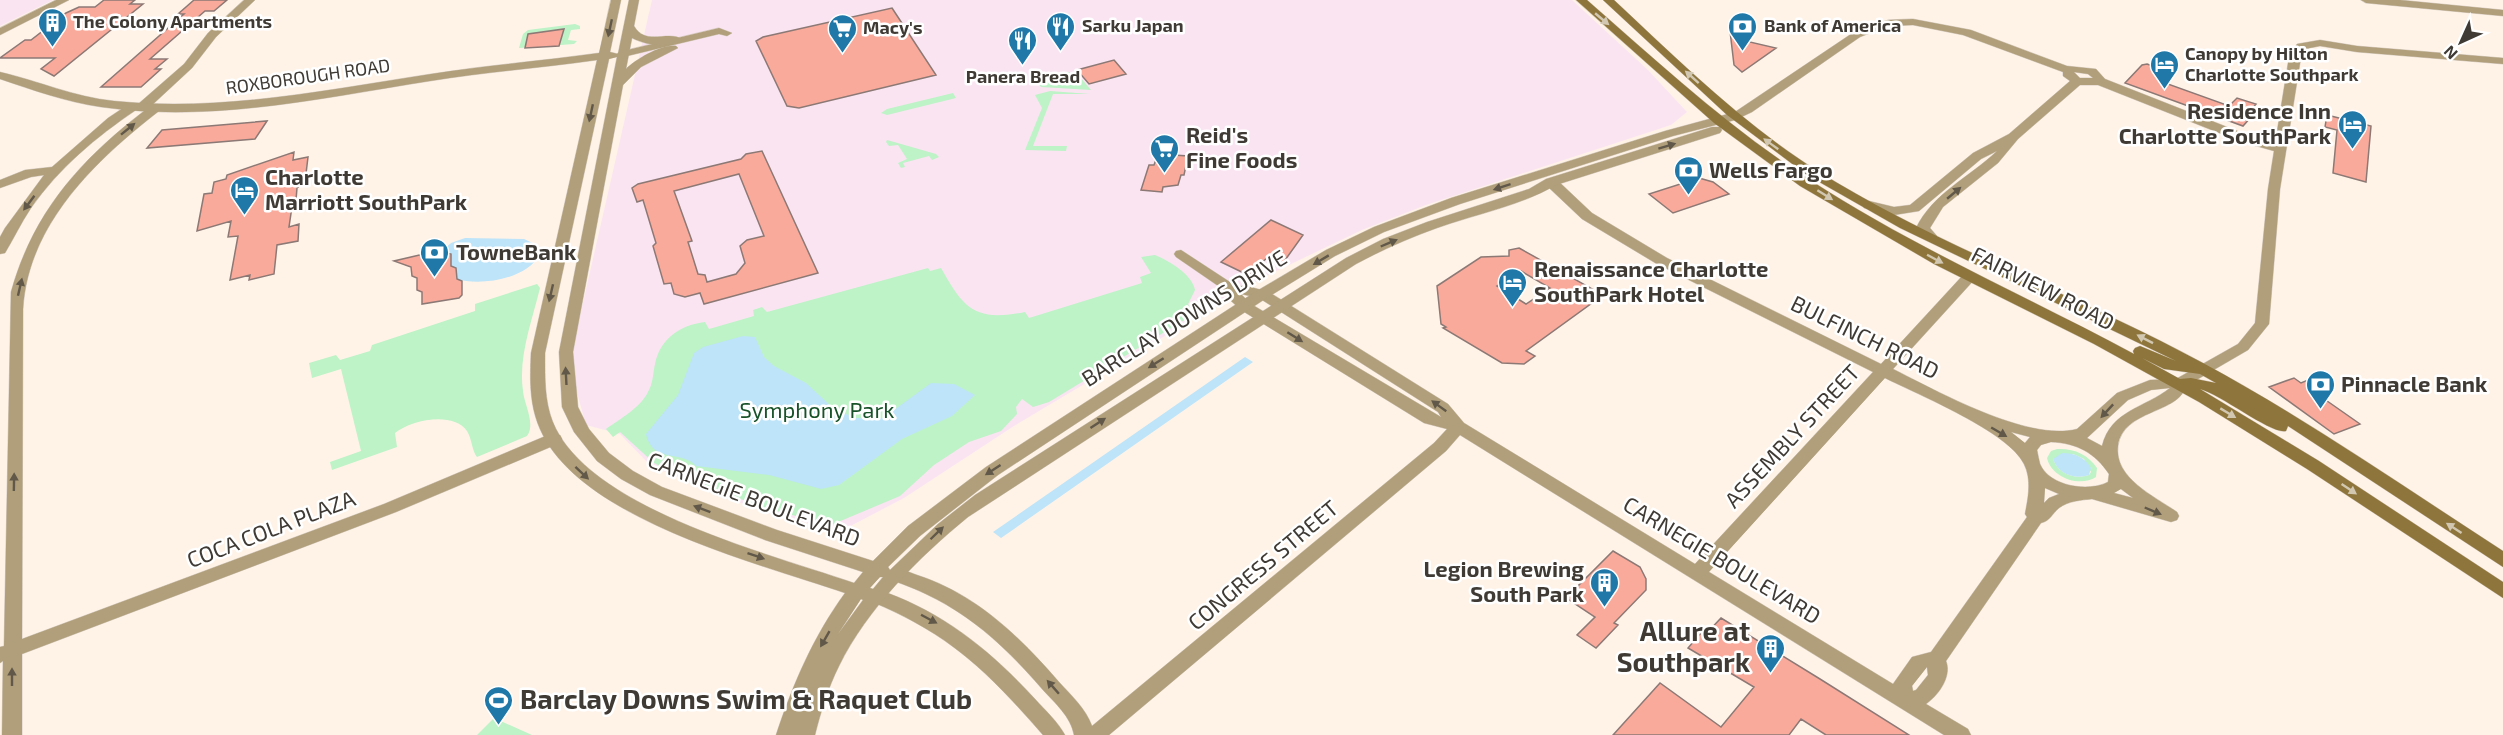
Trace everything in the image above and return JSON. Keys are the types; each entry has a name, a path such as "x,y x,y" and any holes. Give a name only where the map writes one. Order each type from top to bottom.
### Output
{"main road":[{"name":"FAIRVIEW ROAD","path":"1581,0 1722,123 1824,195 1970,277 2099,341 2178,384 2282,445 2503,591"},
{"name":"FAIRVIEW ROAD","path":"1608,0 1735,116 1802,166 1869,205 1930,236 2202,369 2361,467 2503,560"},
{"path":"1970,277 2022,295 2164,363 2189,370 2202,369"},
{"path":"2178,384 2190,382 2212,387 2328,456 2348,465 2361,467"}],"street":[{"path":"0,32 64,0"},
{"path":"12,735 6,652 16,338 20,283 30,251 63,195 143,108 188,66 212,34 250,0"},
{"path":"616,0 536,363 537,394 554,439 568,459 591,482 637,512 920,614 968,644 998,672 1055,735"},
{"name":"CARNEGIE BOULEVARD","path":"634,0 566,352 570,407 582,432 603,457 627,475 656,491 771,535 876,570 897,574 960,602 996,626 1074,712 1082,724 1084,735"},
{"path":"2366,0 2503,13"},
{"name":"BARCLAY DOWNS DRIVE","path":"805,735 820,685 838,647 857,617 876,570 918,526 967,488 1264,295 1353,241 1404,220 1722,123 1772,95 1862,31 1882,25 1914,23 1947,28 2068,70 2076,68 2092,71 2099,76 2099,81"},
{"path":"629,26 634,35 645,40 675,44"},
{"path":"2036,517 2033,514 2038,493 2029,450 2033,443 2090,430 2114,403 2148,385 2162,382 2178,384 2243,347 2262,324 2273,196 2280,149 2298,51 2304,45 2320,43 2357,49 2503,61"},
{"path":"617,85 636,65 675,44"},
{"name":"ROXBOROUGH ROAD","path":"0,75 68,97 143,108 203,108 287,100 484,70 623,54 635,55 675,44"},
{"path":"1930,236 1923,228 1930,213 2077,81 2069,76 2068,70"},
{"name":"BARCLAY DOWNS DRIVE","path":"2077,81 2092,83 2099,81 2246,139 2280,149"},
{"path":"0,250 23,211 56,170 87,140 143,108"},
{"path":"1869,205 1894,211 1914,208 1977,156 2013,137"},
{"path":"0,184 30,173 56,170"},
{"name":"BARCLAY DOWNS DRIVE","path":"786,735 797,699 819,648 867,593 897,574 943,527 963,511 1336,270 1388,242 1456,216 1534,192 1546,178"},
{"name":"BULFINCH ROAD","path":"1546,178 1587,216 1630,243 1708,285 1978,418 2016,443 2031,463 2053,484 2090,494"},
{"name":"CARNEGIE BOULEVARD","path":"1181,254 1233,290 1252,291 1280,305 1443,408 1458,428"},
{"name":"ASSEMBLY STREET","path":"1697,573 1970,277"},
{"name":"CARNEGIE BOULEVARD","path":"1233,290 1235,297 1262,317 1426,417 1458,428 1961,735"},
{"path":"1906,700 1920,699 1929,688 1940,671 1936,660 2036,517 2040,517 2058,500 2113,487 2114,469 2110,444 2118,425 2130,416 2175,393 2178,384"},
{"name":"BULFINCH ROAD","path":"1978,418 2027,433 2089,445 2114,469"},
{"name":"CONGRESS STREET","path":"1095,735 1440,447 1458,428"},
{"name":"COCA COLA PLAZA","path":"6,652 400,504 554,439"},
{"path":"2090,494 2171,516 2131,489 2114,469"}],"shaded area":[{"path":"0,0 53,0 0,26"},
{"path":"652,0 1572,0 1648,70 1687,112 1671,125 1426,205 1362,230 1264,277 1014,426 904,498 839,532 751,507 651,466 620,434 586,425 569,364"}],"green space":[{"path":"575,24 580,26 580,29 571,30 568,40 577,41 574,44 519,48 523,34 528,30"},
{"path":"1069,72 1075,78 1080,77 1091,90 1041,87 1036,80"},
{"path":"1050,91 1090,94 1053,94 1033,146 1067,146 1066,151 1025,150 1042,108 1035,95"},
{"path":"953,93 956,98 887,115 881,113 887,109"},
{"path":"887,140 936,154 939,157 932,160 929,156 903,163 905,167 901,168 898,163 907,159 898,145 889,146"},
{"name":"Symphony Park","path":"1155,255 1179,269 1193,284 1195,290 1188,304 1193,314 1191,316 1049,402 1033,407 1022,399 1016,407 1017,414 1001,431 969,442 934,465 900,496 831,525 761,507 667,470 654,463 620,432 613,437 606,429 629,413 644,398 651,386 661,347 672,335 687,326 705,322 709,329 754,316 753,310 762,307 767,312 928,268 930,271 941,268 957,294 973,309 994,315 1025,312 1029,318 1142,283 1140,277 1151,273 1141,257"},
{"path":"537,284 540,288 522,365 523,391 530,420 527,436 477,457 469,434 461,425 442,419 421,421 395,433 397,447 332,470 330,462 361,451 341,369 312,378 309,363 336,355 340,360 370,351 372,345 475,311 475,304"},
{"path":"2057,449 2080,453 2097,468 2096,477 2074,481 2060,475 2054,471 2047,458 2051,451","holes":["2073,454 2084,459 2091,472 2089,475 2078,477 2063,472 2053,459"]},
{"name":"Barclay Downs Swim & Raquet Club","path":"494,718 532,735 477,735"}],"water":[{"path":"465,238 524,239 539,246 541,252 526,269 515,275 490,281 466,281 457,279 456,268 451,266 441,252 451,243"},
{"path":"743,336 755,337 764,357 774,366 806,383 833,408 855,418 883,418 931,383 954,384 975,395 952,416 902,439 839,485 821,489 769,475 696,466 684,458 661,453 655,449 649,443 646,434 678,395 694,353 703,347"},
{"path":"1245,357 1253,362 1001,538 993,532"},
{"path":"2062,453 2075,455 2086,461 2091,468 2089,475 2078,477 2068,475 2059,469 2053,459"}],"building":[{"path":"104,0 135,0 130,4 143,4 54,76 41,69 55,58 0,58 25,40 31,40 66,13 79,7 95,7"},
{"path":"194,0 227,0 214,11 205,11 150,59 167,59 155,69 161,69 141,87 101,87 184,14 178,14"},
{"name":"Macy's","path":"892,8 936,75 799,108 787,106 756,41 763,37"},
{"path":"564,29 559,46 525,48 528,34"},
{"name":"Bank of America","path":"1730,31 1741,32 1741,40 1776,48 1742,72 1734,65"},
{"path":"1114,60 1126,74 1089,84 1077,70"},
{"name":"Canopy by Hilton Charlotte Southpark","path":"2147,64 2174,74 2165,83 2229,106 2237,98 2256,104 2249,112 2252,116 2243,126 2125,83 2142,65"},
{"name":"Residence Inn Charlotte SouthPark","path":"2327,115 2371,126 2366,182 2333,173 2337,130 2325,127"},
{"path":"267,121 255,139 147,148 162,130"},
{"path":"762,151 818,273 704,304 700,293 685,297 674,294 671,283 664,284 653,246 656,243 643,200 637,202 632,188 638,184 741,159 746,154","holes":["739,174 764,236 747,240 740,246 745,263 736,274 707,282 705,275 698,274 688,242 692,241 674,191"]},
{"name":"Charlotte Marriott SouthPark","path":"294,152 293,160 308,157 305,182 297,188 289,227 299,224 298,241 277,245 274,274 249,280 250,275 230,280 238,236 228,237 231,221 197,231 204,194 212,193 214,182 226,179 227,175"},
{"name":"Reid's Fine Foods","path":"1158,154 1188,156 1184,175 1181,175 1178,185 1163,187 1162,192 1141,190 1149,165 1154,165"},
{"name":"Wells Fargo","path":"1699,178 1713,182 1729,194 1673,213 1649,194"},
{"path":"1271,220 1303,235 1283,263 1268,257 1248,275 1221,262"},
{"name":"Renaissance Charlotte SouthPark Hotel","path":"1519,248 1603,295 1526,351 1535,356 1524,364 1502,363 1443,328 1446,327 1441,324 1437,286 1481,257 1509,256 1509,250","holes":["1521,271 1550,288 1526,304 1497,286"]},
{"name":"TowneBank","path":"428,249 451,254 451,266 456,268 457,279 462,281 462,295 459,298 422,304 422,292 417,290 417,278 412,276 411,267 394,261 428,253"},
{"name":"Pinnacle Bank","path":"2294,378 2301,383 2313,378 2332,391 2320,396 2360,424 2334,434 2269,387"},
{"name":"Legion Brewing South Park","path":"1613,551 1640,567 1646,579 1646,590 1614,623 1618,625 1596,648 1577,635 1595,617 1566,598"},
{"name":"Allure at Southpark","path":"1721,618 1909,735 1826,735 1801,719 1789,735 1613,735 1660,683 1721,727 1754,687 1688,648 1701,633 1705,635"}],"place":[{"name":"The Colony Apartments","path":"52,48"},
{"name":"Sarku Japan","path":"1061,52"},
{"name":"Bank of America","path":"1743,52"},
{"name":"Macy's","path":"842,54"},
{"name":"Panera Bread","path":"1023,66"},
{"name":"Canopy by Hilton Charlotte Southpark","path":"2164,90"},
{"name":"Residence Inn Charlotte SouthPark","path":"2352,150"},
{"name":"Reid's Fine Foods","path":"1165,174"},
{"name":"Wells Fargo","path":"1688,196"},
{"name":"Charlotte Marriott SouthPark","path":"244,216"},
{"name":"TowneBank","path":"435,278"},
{"name":"Renaissance Charlotte SouthPark Hotel","path":"1513,308"},
{"name":"Pinnacle Bank","path":"2320,410"},
{"name":"Legion Brewing South Park","path":"1605,608"},
{"name":"Allure at Southpark","path":"1771,674"},
{"name":"Barclay Downs Swim & Raquet Club","path":"499,726"}]}
